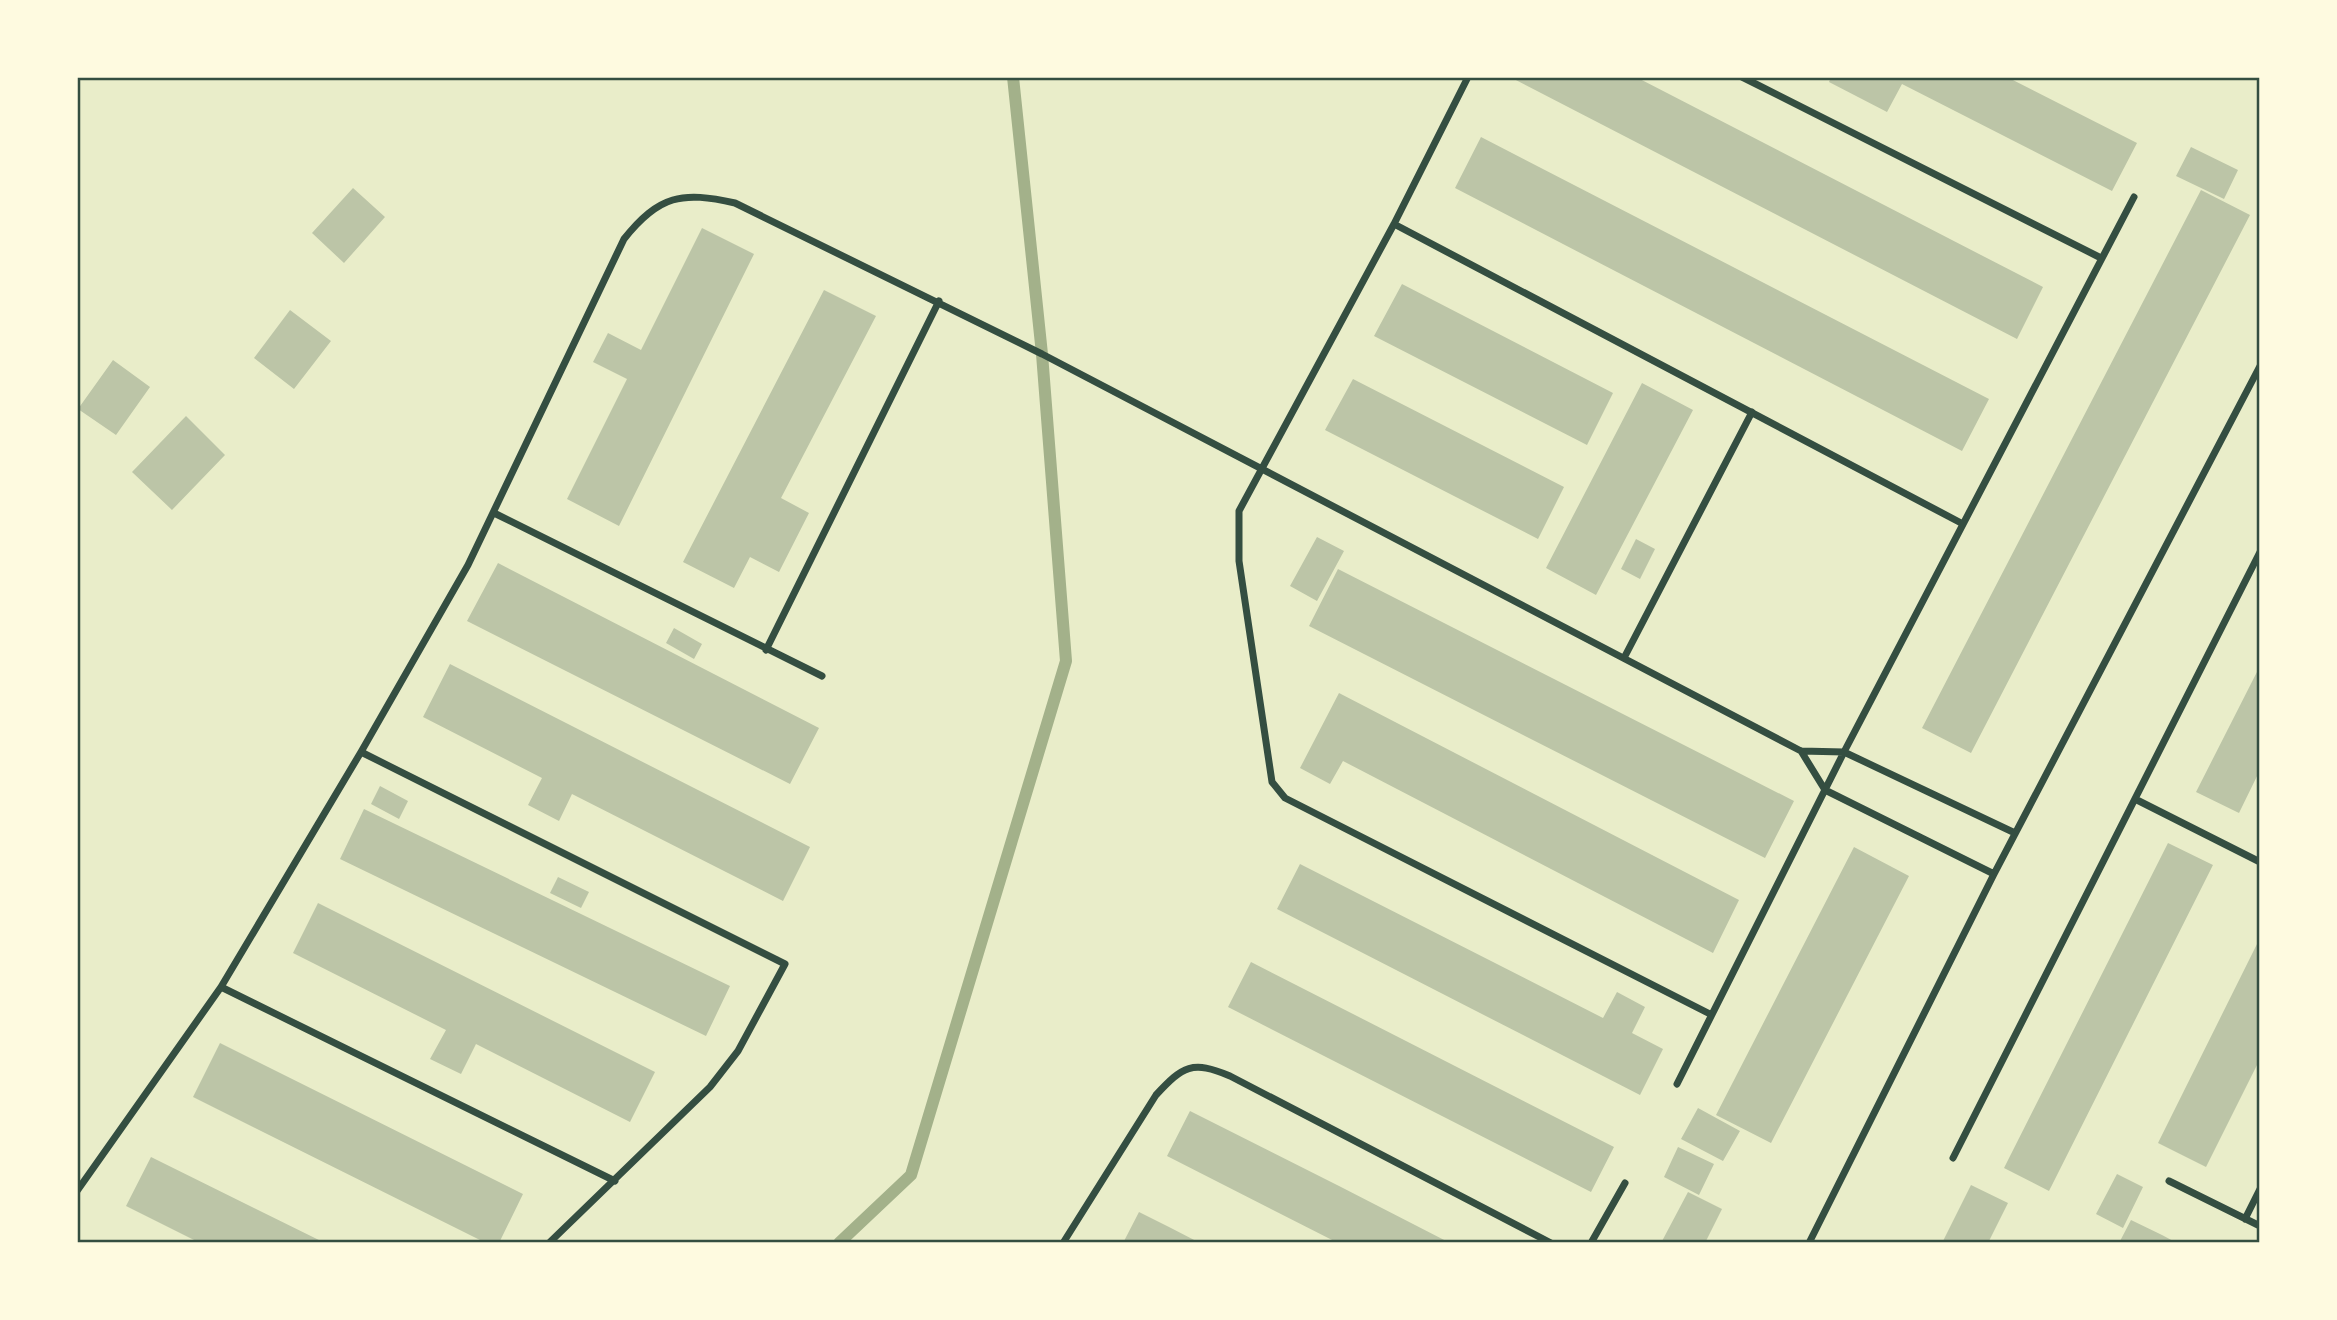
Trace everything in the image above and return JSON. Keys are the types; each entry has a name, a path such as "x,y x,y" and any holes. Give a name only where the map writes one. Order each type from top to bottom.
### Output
{"street":[{"path":"1468,77 1394,224 1239,511 1239,562 1272,782 1285,798 1710,1014"},
{"path":"1742,77 2101,257"},
{"path":"77,1191 221,987 361,751 494,513 624,239 643,215 671,199 701,195 735,202 939,301 1262,467 1801,751 1844,752 2015,833"},
{"path":"1677,1084 1844,752 2134,197"},
{"path":"1394,224 1963,524"},
{"path":"766,650 939,301"},
{"path":"1809,1243 2015,833 2260,366"},
{"path":"1624,658 1752,412"},
{"path":"494,513 822,676"},
{"path":"1953,1158 2260,552"},
{"path":"361,751 785,964 738,1051 710,1087 549,1243"},
{"path":"1801,751 1825,790 1994,874"},
{"path":"2135,799 2260,862"},
{"path":"221,987 615,1181"},
{"path":"1063,1243 1156,1095 1173,1076 1190,1066 1210,1067 1230,1076 1551,1243"},
{"path":"2169,1181 2260,1226"},
{"path":"1591,1243 1625,1183"},
{"path":"2245,1219 2260,1189"}],"building":[{"path":"1510,77 1636,77 2043,287 2017,339"},
{"path":"1831,77 2007,77 2137,143 2112,191 1902,84 1887,112 1829,82"},
{"path":"1481,137 1989,399 1962,451 1455,188"},
{"path":"2191,147 2238,170 2224,199 2176,176"},
{"path":"353,188 385,217 344,263 312,233"},
{"path":"2201,190 2250,215 1971,753 1922,728"},
{"path":"702,228 754,254 619,526 567,499 627,379 593,362 608,333 641,350"},
{"path":"1402,284 1613,393 1587,445 1374,336"},
{"path":"824,290 876,316 781,498 809,513 779,572 750,557 734,588 683,562"},
{"path":"290,310 331,341 294,389 254,358"},
{"path":"113,360 150,387 116,435 78,409"},
{"path":"1353,379 1564,487 1538,539 1325,430"},
{"path":"1642,383 1693,410 1596,595 1546,568"},
{"path":"186,416 225,455 172,510 132,472"},
{"path":"1317,537 1344,551 1317,601 1290,586"},
{"path":"1636,539 1655,549 1640,579 1621,569"},
{"path":"498,563 819,728 790,784 467,621"},
{"path":"1338,569 1794,801 1765,858 1309,626"},
{"path":"674,628 702,644 694,659 666,643"},
{"path":"450,664 810,847 783,901 572,794 559,821 528,805 542,778 423,717"},
{"path":"2260,666 2260,770 2239,813 2196,792"},
{"path":"1339,693 1739,900 1713,953 1343,761 1330,784 1300,768"},
{"path":"380,786 408,801 399,819 371,804"},
{"path":"364,809 730,986 706,1036 340,859"},
{"path":"2168,843 2213,865 2049,1191 2004,1168"},
{"path":"1854,847 1909,876 1771,1143 1716,1115"},
{"path":"1300,864 1603,1018 1617,992 1645,1007 1632,1033 1663,1049 1640,1095 1277,909"},
{"path":"558,877 589,892 581,908 550,893"},
{"path":"318,903 655,1072 630,1122 476,1044 461,1074 430,1059 446,1030 293,953"},
{"path":"2260,938 2260,1059 2206,1167 2158,1143"},
{"path":"1251,962 1614,1147 1591,1192 1228,1007"},
{"path":"220,1043 523,1194 499,1243 486,1243 193,1097"},
{"path":"1698,1108 1740,1131 1723,1161 1681,1139"},
{"path":"1190,1111 1450,1243 1338,1243 1167,1156"},
{"path":"1678,1147 1714,1164 1699,1195 1664,1177"},
{"path":"151,1157 325,1243 200,1243 126,1206"},
{"path":"2117,1174 2143,1187 2123,1228 2096,1214"},
{"path":"1971,1185 2008,1203 1988,1243 1942,1243"},
{"path":"1688,1192 1722,1209 1705,1243 1661,1243"},
{"path":"1139,1212 1169,1227 1200,1243 1123,1243"},
{"path":"2131,1220 2162,1235 2177,1243 2119,1243"}],"waterway":[{"path":"839,1243 911,1175 1066,661 1042,354 1013,77"}]}
